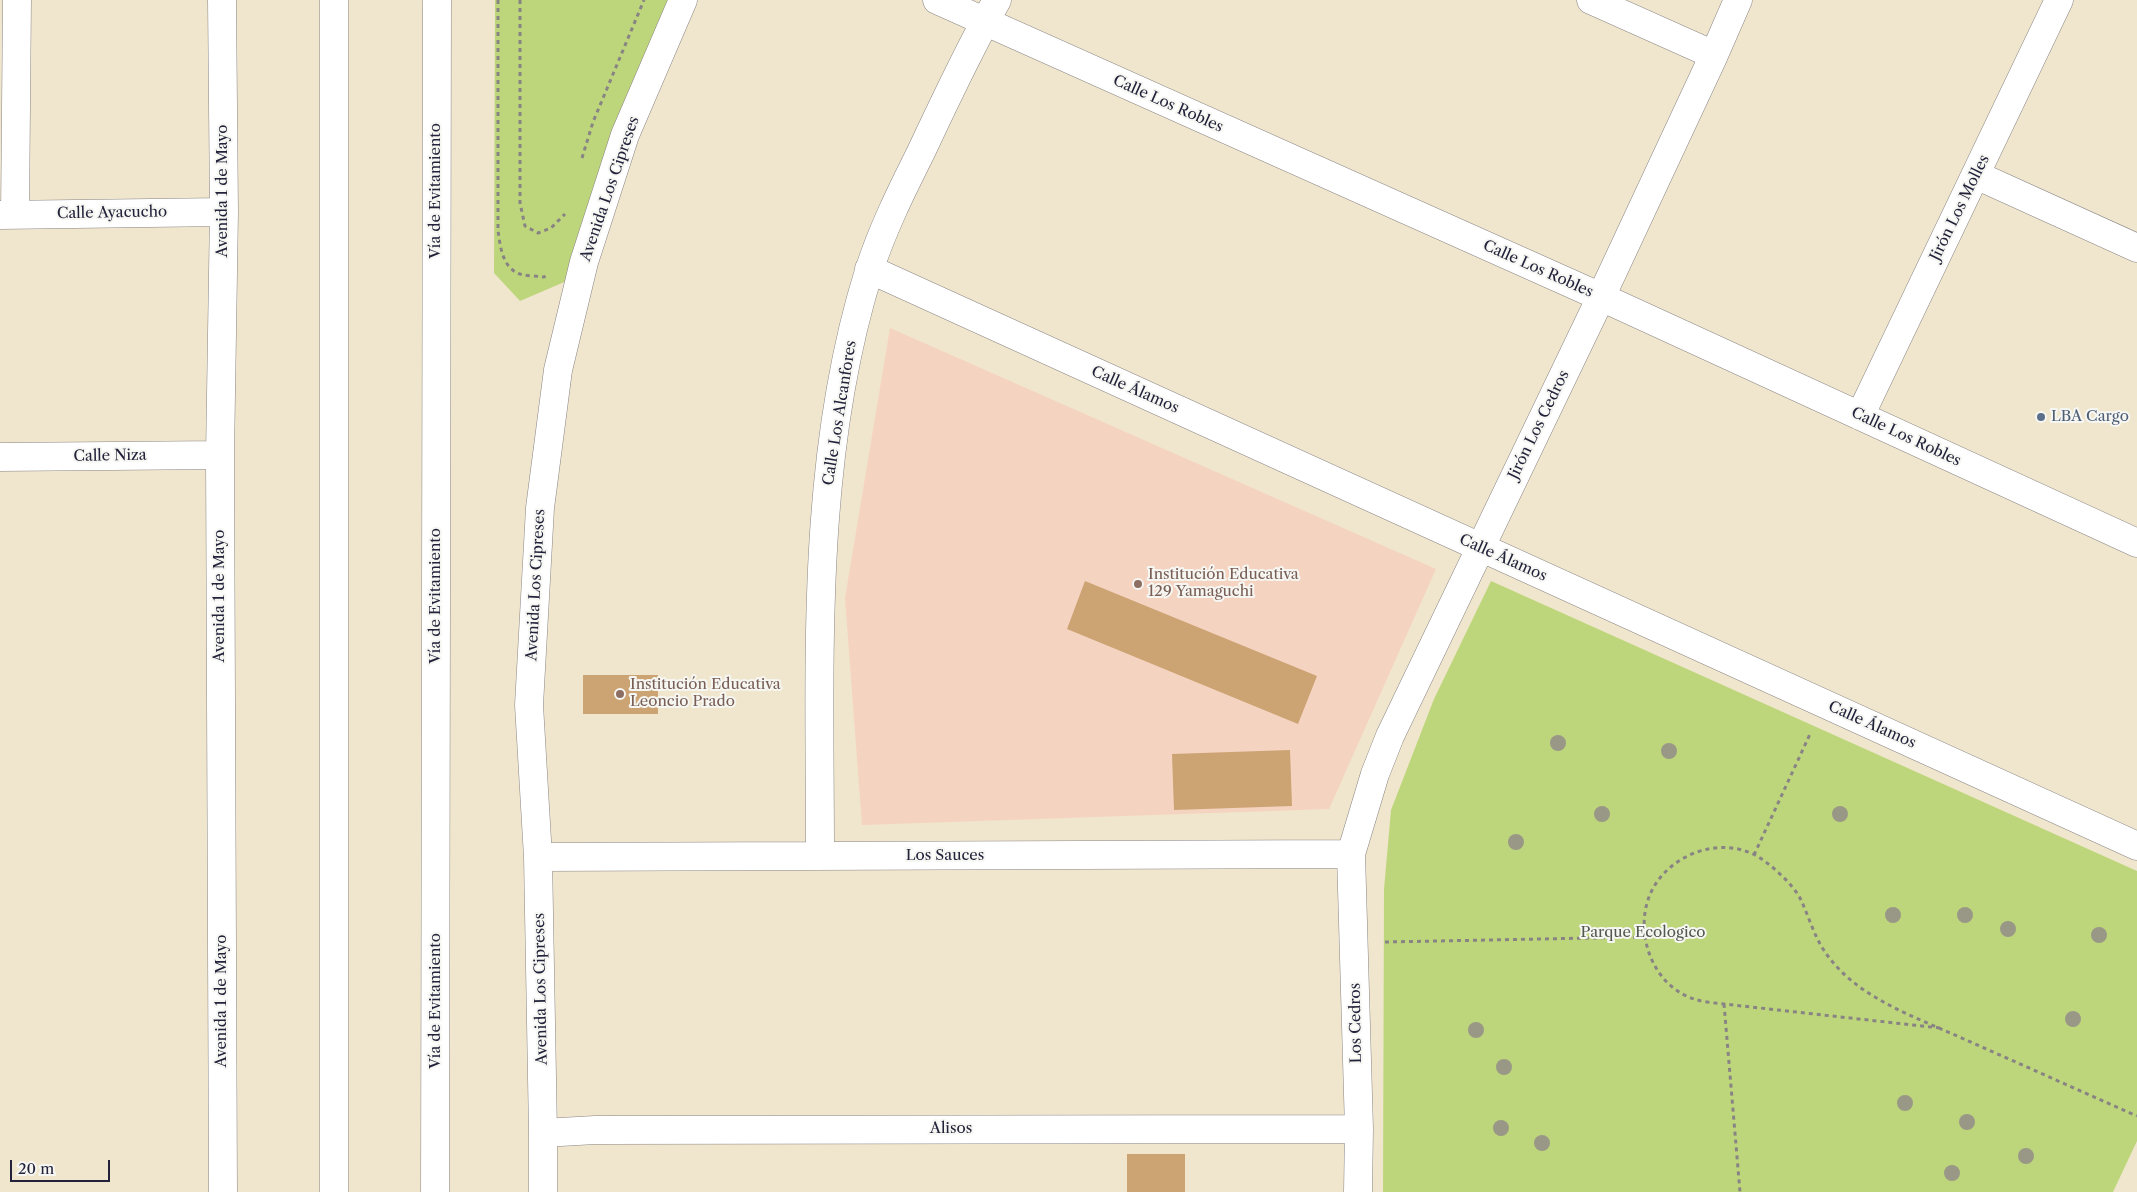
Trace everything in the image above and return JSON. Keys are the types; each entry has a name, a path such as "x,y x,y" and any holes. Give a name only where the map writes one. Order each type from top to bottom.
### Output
{"main road":[{"name":"Avenida 1 de Mayo","path":"222,0 224,212 220,455 223,1192"},
{"path":"334,0 334,1192"},
{"name":"Vía de Evitamiento","path":"435,1192 437,0"},
{"name":"Avenida Los Cipreses","path":"543,1192 544,1133 538,857 529,705 540,508 558,370 584,262 626,135 683,0"},
{"name":"Calle Los Robles","path":"937,0 991,11 1601,297 2137,543"},
{"path":"1591,0 1714,55"},
{"name":"Jirón Los Cedros","path":"1351,854 1375,774 1390,736 1601,297 1738,0"},
{"name":"Jirón Los Molles","path":"1860,416 2059,0"},
{"name":"Calle Los Alcanfores","path":"820,856 820,598 826,504 839,402 851,340 869,269 898,198 991,11"},
{"path":"8,214 11,13"},
{"path":"1976,175 2137,248"},
{"name":"Calle Ayacucho","path":"8,214 224,212"},
{"name":"Calle Álamos","path":"869,269 2137,846"},
{"name":"Calle Niza","path":"0,457 220,455"},
{"name":"Los Sauces","path":"538,857 1351,854"},
{"name":"Los Cedros","path":"1351,854 1359,1129 1358,1192"},
{"name":"Alisos","path":"544,1133 615,1130 1359,1129"}],"path":[{"path":"498,0 498,230 501,252 508,264 519,274 544,277 552,272"},
{"path":"520,0 520,203 525,226 538,232 552,228 566,214"},
{"path":"582,159 593,122 644,0"},
{"path":"1754,854 1824,704"},
{"path":"1940,1028 1692,999 1671,986 1654,967 1644,937 1643,919 1649,894 1662,873 1682,858 1705,848 1730,848 1754,854 1777,870 1800,898 1824,952 1855,984 1899,1010 1940,1028 2137,1116"},
{"path":"1354,941 1644,937"},
{"path":"1724,1004 1740,1192"}],"shaded area":[{"name":"Institución Educativa 129 Yamaguchi","path":"890,328 1436,569 1329,809 862,825 845,598"}],"green space":[{"path":"495,0 672,0 569,280 520,301 494,273"},
{"name":"Parque Ecologico","path":"1491,581 2137,871 2137,1141 2113,1192 1383,1192 1384,889 1391,810 1434,699"}],"building":[{"path":"1085,581 1317,676 1298,724 1067,629"},
{"name":"Institución Educativa Leoncio Prado","path":"583,675 658,675 658,714 583,714"},
{"path":"1290,750 1292,806 1174,810 1172,754"},
{"path":"1127,1154 1185,1154 1185,1192 1127,1192"}],"place":[{"name":"LBA Cargo","path":"2041,417"},
{"name":"Institución Educativa 129 Yamaguchi","path":"1138,584"},
{"name":"Institución Educativa Leoncio Prado","path":"620,694"}]}
